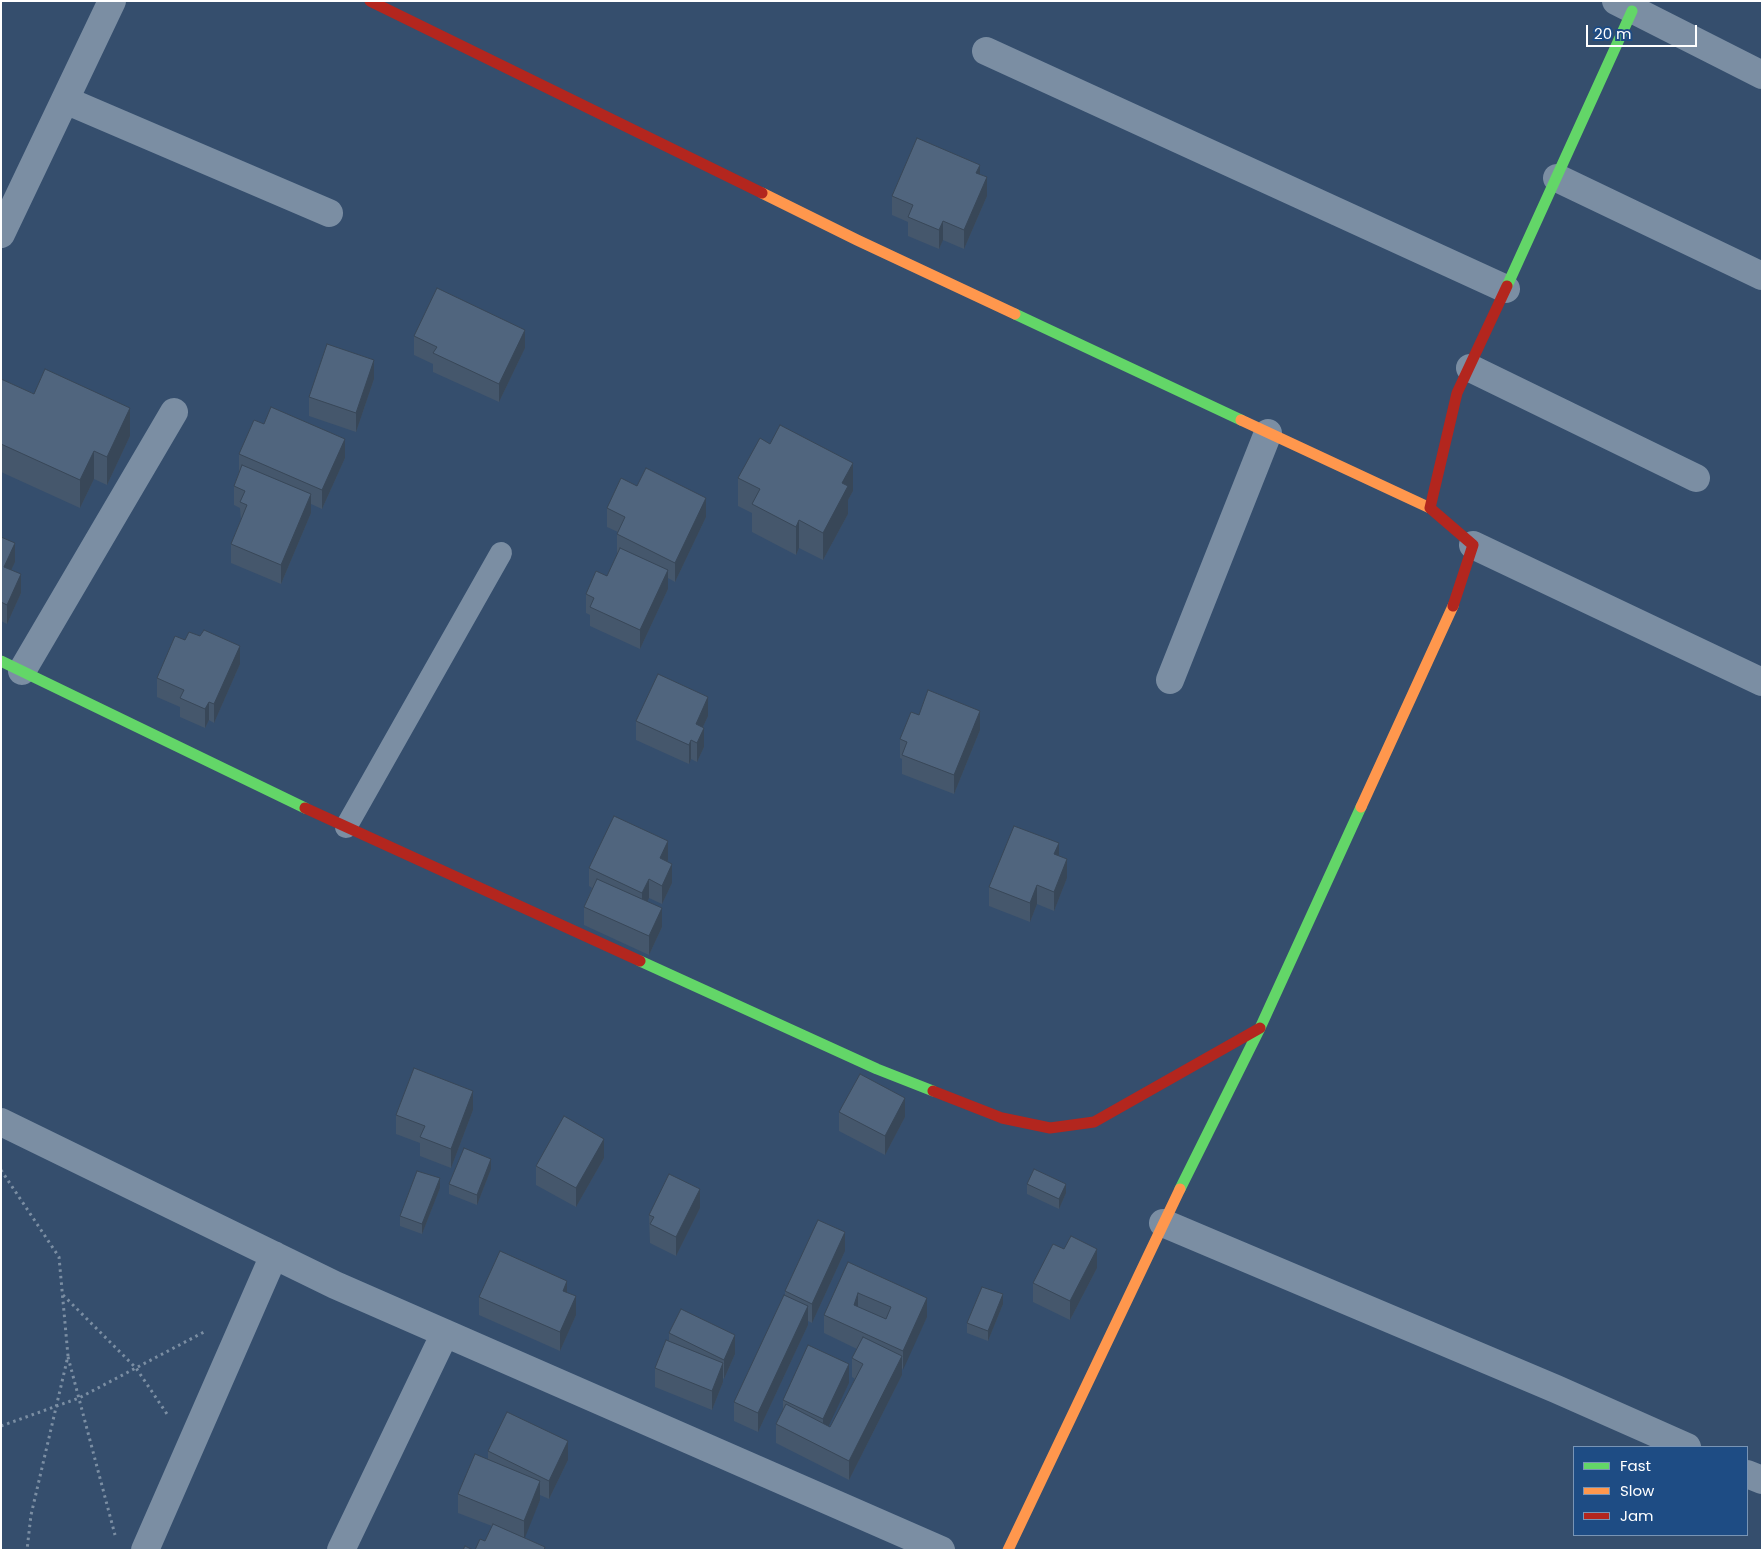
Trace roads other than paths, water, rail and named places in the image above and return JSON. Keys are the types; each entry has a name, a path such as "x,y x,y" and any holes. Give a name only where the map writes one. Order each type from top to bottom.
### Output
{"street":[{"path":"1,234 112,1"},
{"path":"370,1 857,240 1430,508 1473,545 1762,682"},
{"path":"1430,508 1457,393 1557,178 1624,6 1762,75"},
{"path":"986,51 1506,289"},
{"path":"65,100 329,213"},
{"path":"1557,178 1762,276"},
{"path":"1470,368 1696,478"},
{"path":"174,412 12,666 346,827 876,1069 1002,1118 1050,1128 1094,1122 1260,1028"},
{"path":"1170,680 1268,432"},
{"path":"1008,1550 1163,1223 1260,1028 1455,601 1473,545"},
{"path":"1,1122 335,1285 942,1550"},
{"path":"1163,1223 1685,1446"},
{"path":"145,1550 274,1255"},
{"path":"341,1550 445,1333"},
{"path":"1748,1474 1762,1480"}],"lane":[{"path":"346,827 501,553"}]}
